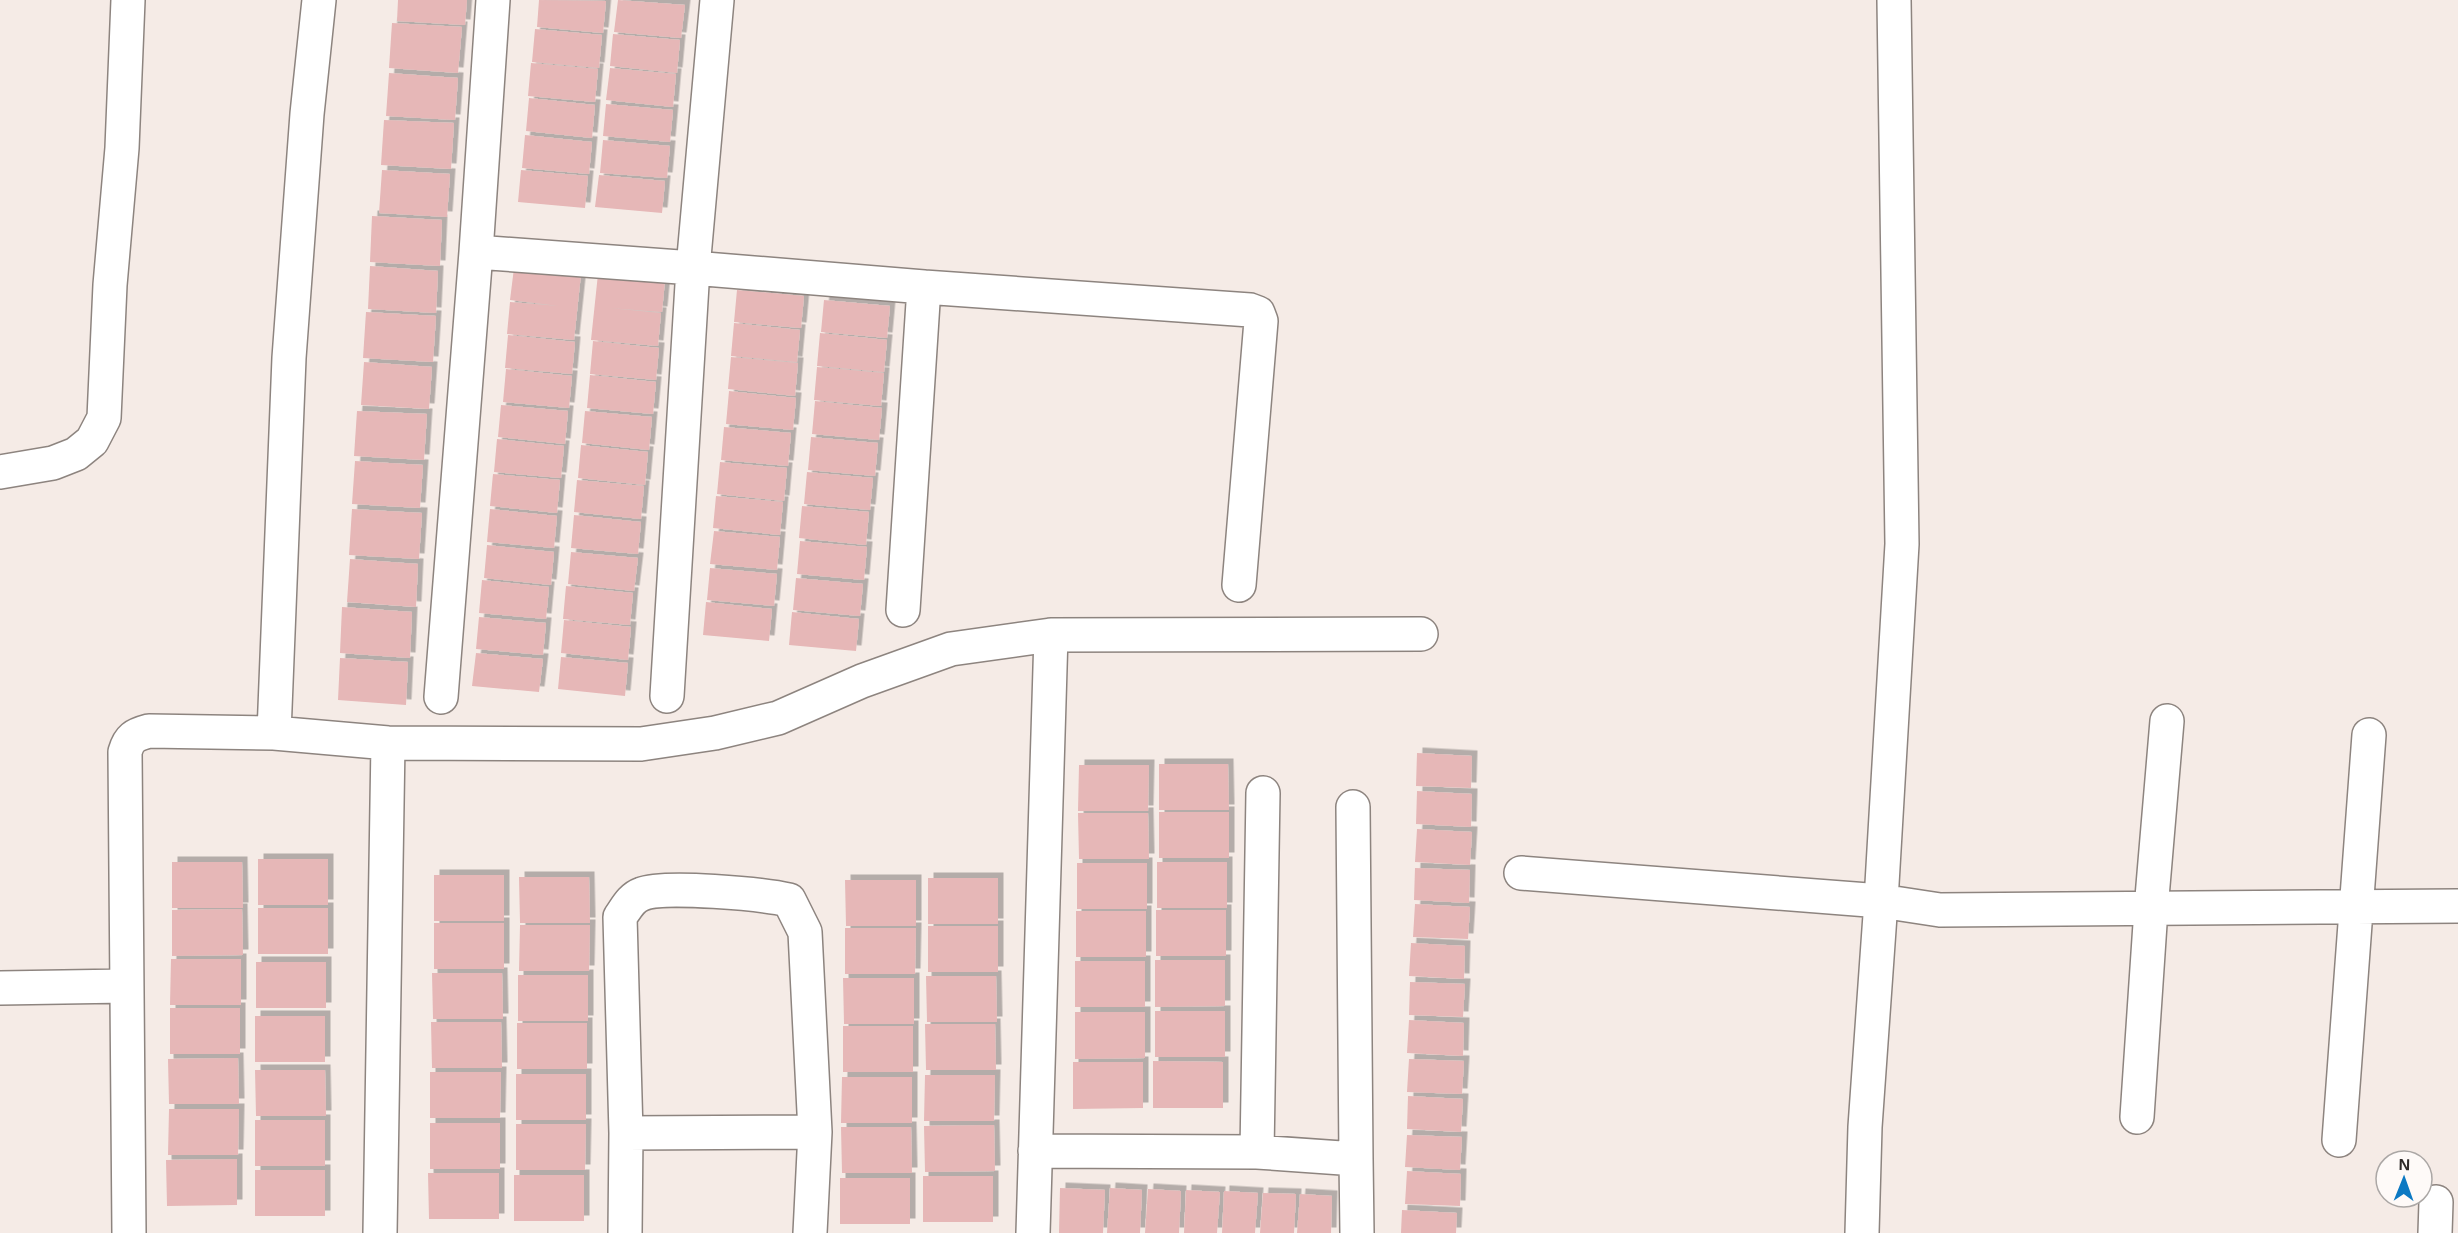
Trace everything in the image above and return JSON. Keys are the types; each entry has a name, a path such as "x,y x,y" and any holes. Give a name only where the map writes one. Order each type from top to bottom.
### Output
{"street":[{"path":"0,472 52,463 76,454 92,441 104,418 110,285 122,148 128,0"},
{"path":"274,733 290,358 307,114 319,0"},
{"path":"441,697 493,0"},
{"path":"667,696 693,268 717,0"},
{"path":"1862,1233 1865,1127 1902,544 1894,0"},
{"path":"476,252 1250,310 1258,313 1261,321 1239,585"},
{"path":"903,610 924,287"},
{"path":"129,1233 125,753 129,739 136,734 149,731 274,733 388,743 641,744 716,733 778,718 862,681 951,649 1051,635 1421,634"},
{"path":"1033,1233 1051,635"},
{"path":"2137,1117 2167,721"},
{"path":"2339,1140 2369,735"},
{"path":"380,1233 388,743"},
{"path":"1257,1152 1263,793"},
{"path":"1353,807 1357,1233"},
{"path":"1521,873 1881,901 1940,910 2458,906"},
{"path":"625,1233 626,1133 620,917 632,898 644,893 665,891 769,896 789,900 805,932 815,1131 810,1233"},
{"path":"0,988 126,986"},
{"path":"626,1133 815,1131"},
{"path":"1035,1151 1257,1152 1356,1159"}],"building":[{"path":"398,0 467,0 465,25 397,21"},
{"path":"539,0 606,1 603,33 537,27"},
{"path":"618,0 685,5 681,38 614,32"},
{"path":"392,23 462,27 458,73 389,68"},
{"path":"535,29 602,35 599,68 532,62"},
{"path":"613,34 680,40 677,73 610,66"},
{"path":"531,63 598,69 595,102 528,96"},
{"path":"610,68 676,74 673,107 606,100"},
{"path":"389,73 458,78 455,120 386,116"},
{"path":"529,98 595,105 592,138 526,131"},
{"path":"606,104 673,110 670,142 603,136"},
{"path":"384,120 454,123 451,169 381,165"},
{"path":"525,135 592,142 589,174 522,168"},
{"path":"603,140 670,146 667,178 600,173"},
{"path":"382,170 450,174 447,217 379,213"},
{"path":"521,170 588,176 585,208 518,202"},
{"path":"599,175 665,181 662,213 595,207"},
{"path":"372,216 442,220 440,266 370,262"},
{"path":"370,266 438,271 436,313 368,309"},
{"path":"514,268 581,274 574,340 507,334 510,302 559,306 510,300"},
{"path":"598,274 665,280 662,312 609,308 661,313 658,346 591,340"},
{"path":"737,290 804,296 801,328 734,322"},
{"path":"824,300 890,306 887,338 821,332"},
{"path":"366,312 436,316 433,362 363,358"},
{"path":"734,323 800,330 797,362 731,356"},
{"path":"820,333 887,340 884,372 817,366"},
{"path":"508,335 575,342 572,374 505,368"},
{"path":"593,341 659,348 656,380 590,374"},
{"path":"731,357 798,363 795,396 728,389"},
{"path":"364,362 432,367 429,409 361,405"},
{"path":"817,367 884,373 881,406 814,400"},
{"path":"506,369 572,376 569,408 503,402"},
{"path":"590,375 656,382 653,414 587,408"},
{"path":"729,391 796,398 793,430 726,424"},
{"path":"815,401 882,408 879,440 812,434"},
{"path":"501,405 568,411 565,444 498,437"},
{"path":"357,411 427,414 424,460 354,456"},
{"path":"585,411 652,417 649,450 582,443"},
{"path":"724,427 791,433 788,466 721,460"},
{"path":"811,437 878,443 875,476 808,470"},
{"path":"497,439 564,446 561,478 494,472"},
{"path":"581,445 648,452 645,485 578,478"},
{"path":"355,461 423,465 420,508 352,504"},
{"path":"720,462 787,468 784,501 717,494"},
{"path":"807,472 873,478 870,510 804,504"},
{"path":"493,474 560,480 557,513 490,506"},
{"path":"577,480 644,486 641,519 574,512"},
{"path":"716,496 783,502 780,535 713,528"},
{"path":"802,506 869,512 866,545 799,538"},
{"path":"352,509 422,513 419,559 349,555"},
{"path":"490,509 557,516 554,548 487,542"},
{"path":"574,515 641,522 638,554 571,548"},
{"path":"714,531 780,537 777,570 710,564"},
{"path":"800,541 867,547 864,580 797,574"},
{"path":"487,545 554,552 551,585 484,578"},
{"path":"571,552 638,558 634,591 568,584"},
{"path":"350,559 418,564 416,607 347,602"},
{"path":"710,568 777,574 774,606 707,600"},
{"path":"796,578 863,584 860,616 793,610"},
{"path":"482,580 549,587 546,619 479,613"},
{"path":"566,586 633,593 630,625 563,619"},
{"path":"706,602 772,609 769,641 703,635"},
{"path":"342,607 412,612 410,658 340,653"},
{"path":"792,612 859,619 856,651 789,645"},
{"path":"479,617 546,623 543,655 476,649"},
{"path":"564,620 631,627 628,660 561,653"},
{"path":"476,653 543,659 539,692 472,686"},
{"path":"561,657 628,663 625,696 558,689"},
{"path":"340,658 408,662 406,705 338,700"},
{"path":"1417,753 1472,756 1471,788 1416,786"},
{"path":"1159,764 1228,764 1229,810 1159,810"},
{"path":"1079,765 1149,765 1148,811 1078,811"},
{"path":"1417,791 1472,794 1471,827 1416,824"},
{"path":"1159,812 1229,812 1229,858 1159,858"},
{"path":"1078,813 1148,813 1149,859 1079,859"},
{"path":"1417,829 1472,832 1470,865 1415,862"},
{"path":"258,859 328,859 328,905 258,905"},
{"path":"172,862 242,862 243,908 172,908"},
{"path":"1157,862 1227,862 1227,908 1157,908"},
{"path":"1077,863 1147,863 1147,909 1077,909"},
{"path":"1415,868 1470,870 1469,903 1414,900"},
{"path":"434,875 504,875 504,921 434,921"},
{"path":"519,877 589,877 590,923 520,923"},
{"path":"928,878 998,878 998,924 928,924"},
{"path":"845,880 916,880 916,926 846,926"},
{"path":"1415,904 1470,907 1468,939 1413,937"},
{"path":"258,908 328,908 328,954 258,954"},
{"path":"242,909 243,955 172,956 172,910"},
{"path":"1156,910 1226,910 1226,956 1156,956"},
{"path":"1076,911 1146,911 1146,957 1076,957"},
{"path":"434,923 504,923 504,969 434,969"},
{"path":"520,925 590,925 589,971 519,971"},
{"path":"928,926 998,926 998,972 928,972"},
{"path":"845,928 916,928 915,974 845,974"},
{"path":"1411,943 1465,946 1464,979 1409,976"},
{"path":"171,959 241,959 241,1005 170,1005"},
{"path":"1155,960 1225,960 1225,1006 1155,1007"},
{"path":"1075,961 1145,961 1145,1007 1075,1007"},
{"path":"256,962 326,962 326,1008 256,1008"},
{"path":"432,973 502,973 503,1019 433,1019"},
{"path":"518,975 588,975 588,1021 518,1021"},
{"path":"926,976 996,976 997,1022 927,1022"},
{"path":"843,978 914,978 914,1024 844,1024"},
{"path":"1410,982 1465,984 1463,1017 1409,1015"},
{"path":"170,1008 240,1008 240,1054 170,1054"},
{"path":"1155,1011 1225,1011 1225,1057 1155,1057"},
{"path":"1075,1012 1145,1012 1145,1058 1075,1059"},
{"path":"255,1016 325,1016 325,1062 255,1062"},
{"path":"1409,1020 1464,1023 1463,1056 1407,1053"},
{"path":"431,1022 501,1022 502,1068 432,1068"},
{"path":"517,1023 587,1023 587,1069 517,1069"},
{"path":"925,1024 995,1024 996,1070 926,1070"},
{"path":"843,1026 913,1026 913,1072 843,1072"},
{"path":"238,1058 239,1104 169,1104 168,1059"},
{"path":"1409,1059 1464,1061 1462,1094 1407,1092"},
{"path":"1153,1061 1223,1062 1223,1108 1153,1108"},
{"path":"1073,1062 1143,1062 1143,1108 1073,1109"},
{"path":"255,1070 325,1070 326,1116 256,1116"},
{"path":"430,1072 501,1072 500,1118 430,1118"},
{"path":"516,1074 586,1074 586,1120 516,1120"},
{"path":"925,1075 995,1075 994,1121 924,1121"},
{"path":"842,1077 912,1077 912,1123 841,1123"},
{"path":"1408,1096 1463,1099 1461,1132 1407,1129"},
{"path":"169,1109 239,1109 238,1155 168,1155"},
{"path":"255,1120 325,1120 325,1166 255,1166"},
{"path":"430,1123 500,1123 500,1169 430,1169"},
{"path":"516,1124 586,1124 585,1170 516,1170"},
{"path":"994,1125 995,1171 925,1172 924,1126"},
{"path":"841,1127 911,1127 912,1173 842,1173"},
{"path":"1407,1135 1462,1137 1460,1170 1405,1167"},
{"path":"237,1159 237,1205 167,1206 166,1160"},
{"path":"255,1170 325,1170 325,1216 255,1216"},
{"path":"1407,1171 1461,1174 1460,1206 1405,1204"},
{"path":"428,1173 499,1173 499,1219 429,1219"},
{"path":"514,1175 584,1175 584,1221 514,1221"},
{"path":"923,1176 993,1176 993,1222 923,1222"},
{"path":"840,1178 910,1178 910,1224 840,1224"},
{"path":"1060,1188 1105,1190 1103,1233 1059,1233"},
{"path":"1110,1188 1142,1190 1140,1233 1107,1233"},
{"path":"1148,1189 1181,1191 1179,1233 1145,1233"},
{"path":"1186,1190 1220,1192 1217,1233 1184,1233"},
{"path":"1224,1191 1258,1193 1255,1233 1222,1233"},
{"path":"1263,1193 1296,1194 1294,1233 1260,1233"},
{"path":"1300,1194 1332,1196 1331,1233 1297,1233"},
{"path":"1402,1210 1457,1213 1456,1233 1401,1233"}]}
